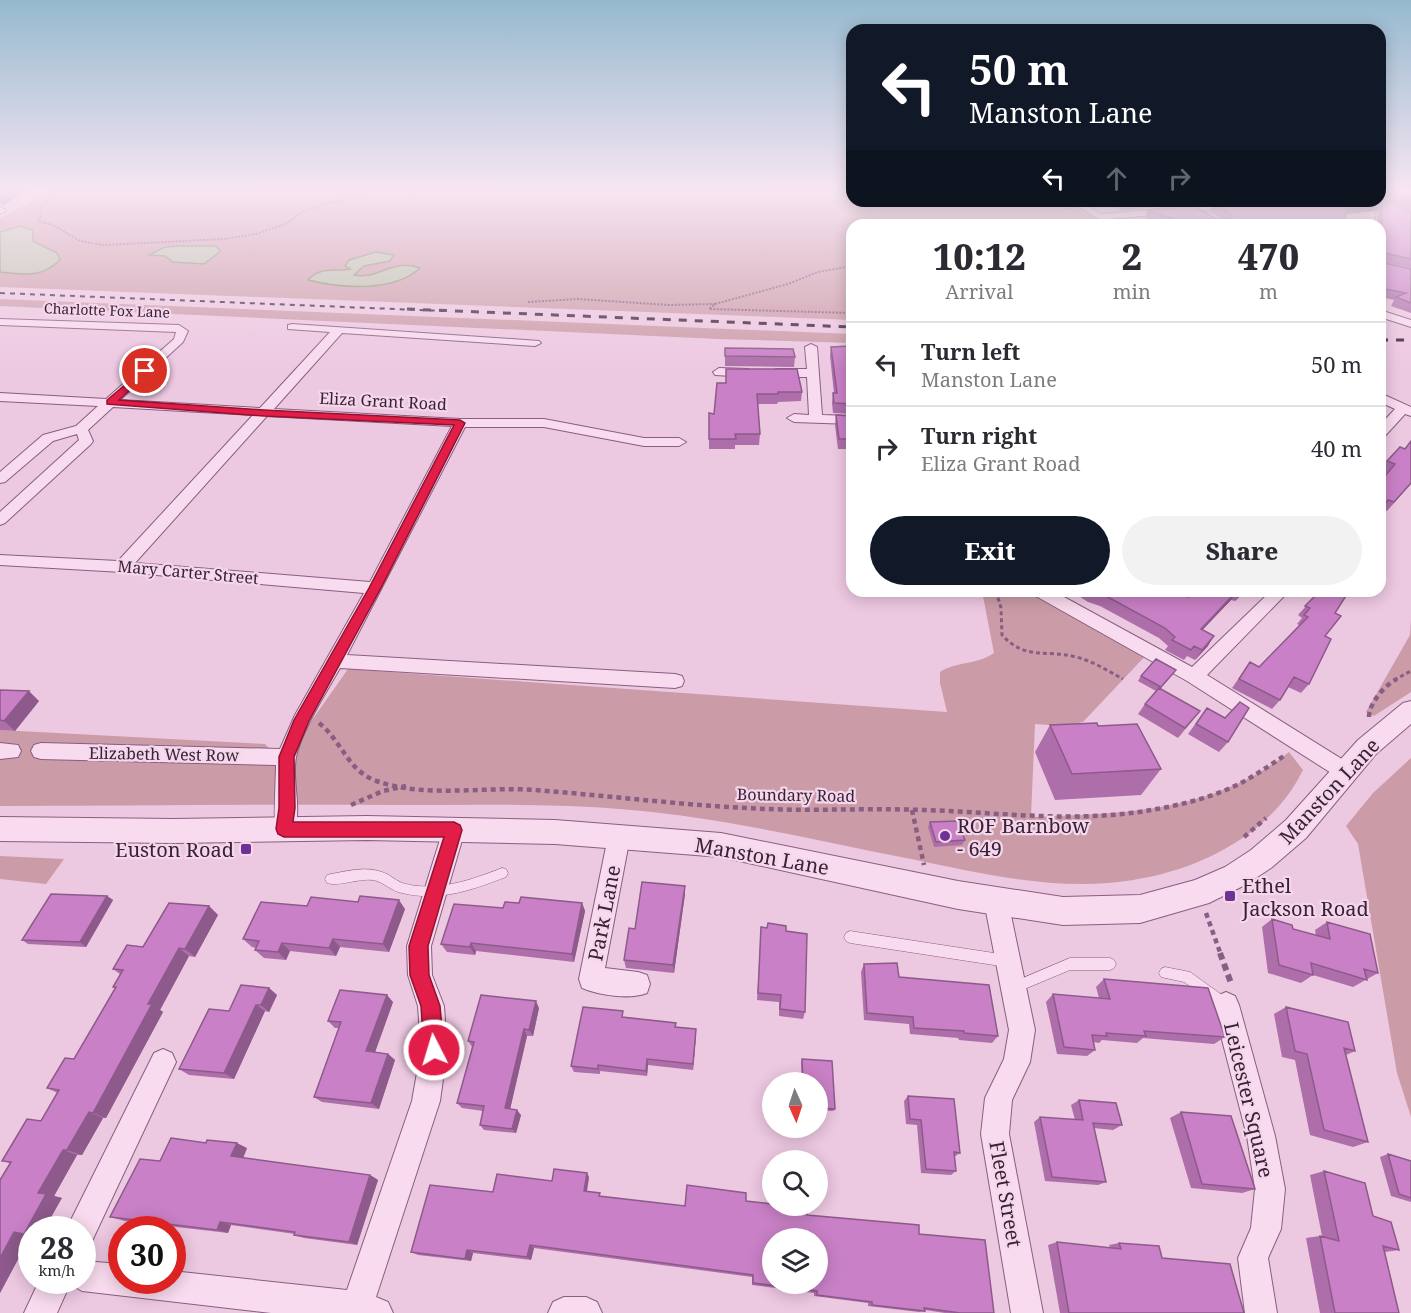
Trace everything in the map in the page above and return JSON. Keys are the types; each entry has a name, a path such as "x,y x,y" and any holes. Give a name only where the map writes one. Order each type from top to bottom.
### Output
{"street":[{"path":"1386,315 1411,324"},
{"name":"Charlotte Fox Lane","path":"0,322 175,327 182,331 179,340 111,402"},
{"path":"292,327 339,328 535,343"},
{"path":"122,567 339,328"},
{"path":"811,347 816,419"},
{"path":"719,372 813,373"},
{"name":"Eliza Grant Road","path":"0,397 460,423 375,588 302,720 286,757 287,808 284,829"},
{"path":"1386,397 1407,410 1386,428"},
{"path":"0,479 48,438 81,429 111,402"},
{"path":"794,418 846,420"},
{"path":"460,423 544,423 644,442 679,442"},
{"path":"0,520 86,441 81,429"},
{"name":"Mary Carter Street","path":"0,560 122,567 375,588"},
{"path":"1051,597 1194,676 1346,772"},
{"path":"1194,676 1275,597"},
{"path":"335,661 675,681"},
{"name":"Manston Lane","path":"0,829 555,832 721,845 929,889 1063,911 1140,909 1199,893 1235,876 1284,840 1367,747 1411,710"},
{"name":"Elizabeth West Row","path":"41,752 286,757"},
{"path":"186,1288 367,1310 426,1101 434,1050 431,1006 420,975 418,946 454,830"},
{"name":"Park Lane","path":"619,837 591,979 638,984"},
{"name":"Fleet Street","path":"996,901 1022,1030 1017,1062 999,1098 995,1134 1027,1313"},
{"name":"Leicester Square","path":"1226,1005 1261,1136 1270,1189 1266,1229 1253,1258 1261,1313"},
{"path":"88,1216 164,1062"},
{"path":"40,1313 50,1294"},
{"path":"564,1313 586,1313"}],"lane":[{"path":"331,879 352,875 380,876 400,887 435,891 460,890 502,873"},
{"path":"850,938 1012,975 1070,964 1110,964"},
{"path":"1165,973 1186,975 1226,1005"}],"path":[{"path":"528,302 578,299 669,305 715,304 788,284 818,272 846,267"},
{"path":"715,304 709,309 846,314"},
{"path":"997,597 1002,618 1002,635 1012,646 1021,651 1074,656 1088,660 1123,679"},
{"path":"1367,747 1369,711 1387,684 1411,671"},
{"name":"Boundary Road","path":"302,720 318,722 329,729 347,760 359,772 377,781 410,786 529,789 790,810 912,810 1031,817 1150,810 1212,796 1244,782 1302,744"},
{"path":"315,829 341,809 383,791 410,786"},
{"path":"912,810 929,889"},
{"path":"1244,837 1266,818"},
{"name":"Leicester Square","path":"1199,893 1235,994 1226,1005"}],"shaded area":[{"path":"0,249 846,249 846,320 0,287"},
{"path":"0,249 50,249 57,253 60,260 39,273 0,272"},
{"path":"160,249 221,251 204,264 173,262 165,256 149,255"},
{"path":"376,252 394,255 390,261 364,266 354,275 370,275 401,266 420,268 396,282 381,285 335,285 308,280 323,271 350,269 345,266 349,260"},
{"path":"0,299 846,334 846,343 718,339 0,306"},
{"path":"983,597 1051,597 1150,651 1083,722 1064,726 1035,724 1031,817 1134,811 1198,798 1229,787 1260,772 1289,752 1303,770 1290,793 1273,813 1253,830 1208,858 1183,868 1133,880 1077,884 1021,880 772,831 631,810 542,805 0,806 0,730 265,744 275,755 286,757 348,669 947,712 940,683 940,672 994,653"},
{"path":"1411,619 1411,692 1374,716 1366,712 1410,635"},
{"path":"1411,758 1411,1117 1397,1073 1358,844 1346,826 1373,793"},
{"path":"0,856 64,859 46,884 0,879"}],"building":[{"path":"1386,249 1411,249 1411,259 1386,253"},
{"path":"1386,263 1411,269 1411,303 1396,297 1406,293 1386,289"},
{"path":"846,346 846,404 834,403 833,393 837,393 831,347"},
{"path":"725,348 793,349 795,357 725,356"},
{"path":"726,369 797,369 802,392 757,394 760,434 735,434 736,439 709,439 709,413 714,414 717,383 726,383"},
{"path":"836,415 846,416 846,439 839,439"},
{"path":"1411,441 1411,483 1394,502 1388,500 1386,503 1386,475 1395,464 1387,461 1400,447 1405,449"},
{"path":"1108,597 1231,597 1201,629 1214,636 1202,650 1194,646 1191,650 1172,640 1175,637 1165,628"},
{"path":"1314,597 1345,597 1335,613 1341,616 1325,636 1331,639 1309,684 1294,677 1280,700 1239,679 1250,662 1259,667 1308,617 1304,615 1310,608 1305,606"},
{"path":"1156,659 1176,670 1161,687 1141,676"},
{"path":"1159,688 1200,711 1185,728 1145,704"},
{"path":"0,690 29,691 4,721 0,720"},
{"path":"1240,702 1249,708 1228,742 1196,724 1207,708 1225,718"},
{"path":"1097,723 1098,726 1137,724 1161,769 1072,774 1050,725"},
{"name":"ROF Barnbow - 649","path":"958,821 965,840 936,842 930,822"},
{"path":"642,882 685,886 673,965 624,960 629,928 635,929"},
{"path":"51,894 107,896 80,942 22,940"},
{"path":"360,896 399,900 383,944 333,939 329,948 282,943 278,952 255,950 259,941 243,939 261,902 307,906 311,897 358,902"},
{"path":"521,897 582,903 572,954 471,943 470,947 441,944 454,904 503,908 505,902 519,903"},
{"path":"169,903 209,906 185,949 179,948 148,1004 152,1004 93,1113 89,1112 38,1193 46,1194 34,1216 18,1216 18,1233 14,1232 0,1258 0,1180 11,1162 2,1161 27,1119 41,1121 59,1090 47,1088 65,1058 74,1059 116,987 113,987 123,970 113,969 127,945 143,947"},
{"path":"1272,919 1292,925 1293,929 1330,939 1327,922 1370,934 1378,973 1364,969 1367,980 1311,963 1313,975 1279,965"},
{"path":"768,923 786,926 786,931 807,934 805,1012 780,1009 781,995 758,993 761,927 767,928"},
{"path":"897,963 899,977 989,985 998,1036 914,1028 913,1017 867,1013 864,964"},
{"path":"1104,979 1208,988 1225,1037 1144,1031 1146,1036 1106,1033 1107,1036 1092,1035 1095,1050 1064,1047 1053,994 1110,999"},
{"path":"241,985 269,988 261,1005 256,1005 224,1073 179,1069 209,1009 229,1011"},
{"path":"340,990 387,995 366,1051 388,1054 371,1103 314,1097 341,1022 328,1021"},
{"path":"481,995 536,1001 529,1030 524,1029 505,1108 517,1110 512,1129 480,1125 484,1106 457,1103 474,1042 468,1041"},
{"path":"583,1007 623,1011 622,1017 676,1023 675,1027 696,1029 693,1064 647,1059 646,1071 598,1065 598,1069 571,1066"},
{"path":"1286,1007 1348,1022 1355,1051 1344,1048 1368,1142 1324,1130 1307,1054 1295,1051"},
{"path":"802,1059 832,1061 835,1109 828,1109 828,1072 803,1072"},
{"path":"908,1096 954,1099 960,1153 954,1152 956,1171 926,1169 921,1120 910,1119"},
{"path":"1079,1100 1116,1103 1122,1125 1093,1123 1106,1182 1052,1177 1040,1117 1083,1120"},
{"path":"1181,1112 1231,1116 1255,1189 1202,1184"},
{"path":"171,1138 206,1143 207,1140 237,1143 231,1156 370,1175 349,1242 220,1222 217,1230 186,1226 186,1216 111,1216 140,1159 160,1161"},
{"path":"1388,1154 1411,1161 1411,1198 1399,1194"},
{"path":"554,1169 587,1173 584,1191 600,1193 599,1196 685,1206 687,1185 746,1193 746,1201 762,1203 762,1216 818,1216 919,1225 919,1234 985,1240 994,1313 960,1313 924,1308 925,1311 872,1305 872,1302 817,1295 828,1294 828,1228 762,1228 762,1284 753,1283 753,1275 530,1245 527,1257 467,1250 465,1259 411,1252 430,1185 493,1192 497,1174 552,1181"},
{"path":"1324,1171 1365,1183 1373,1216 1391,1222 1399,1250 1383,1246 1399,1313 1335,1313 1320,1236 1339,1241"},
{"path":"1057,1242 1121,1249 1119,1243 1159,1246 1162,1258 1230,1264 1244,1313 1069,1313"}],"railway":[{"path":"0,293 444,311"},
{"path":"407,309 846,327"},
{"path":"1386,340 1411,340"}],"place":[{"name":"ROF Barnbow - 649","path":"945,836"},
{"name":"Euston Road","path":"246,849"},
{"name":"Ethel Jackson Road","path":"1230,896"}],"route":[{"path":"145,371 111,402 460,423 375,588 302,720 286,757 287,808 284,829 454,830 418,946 420,975 431,1006 434,1050"}]}
